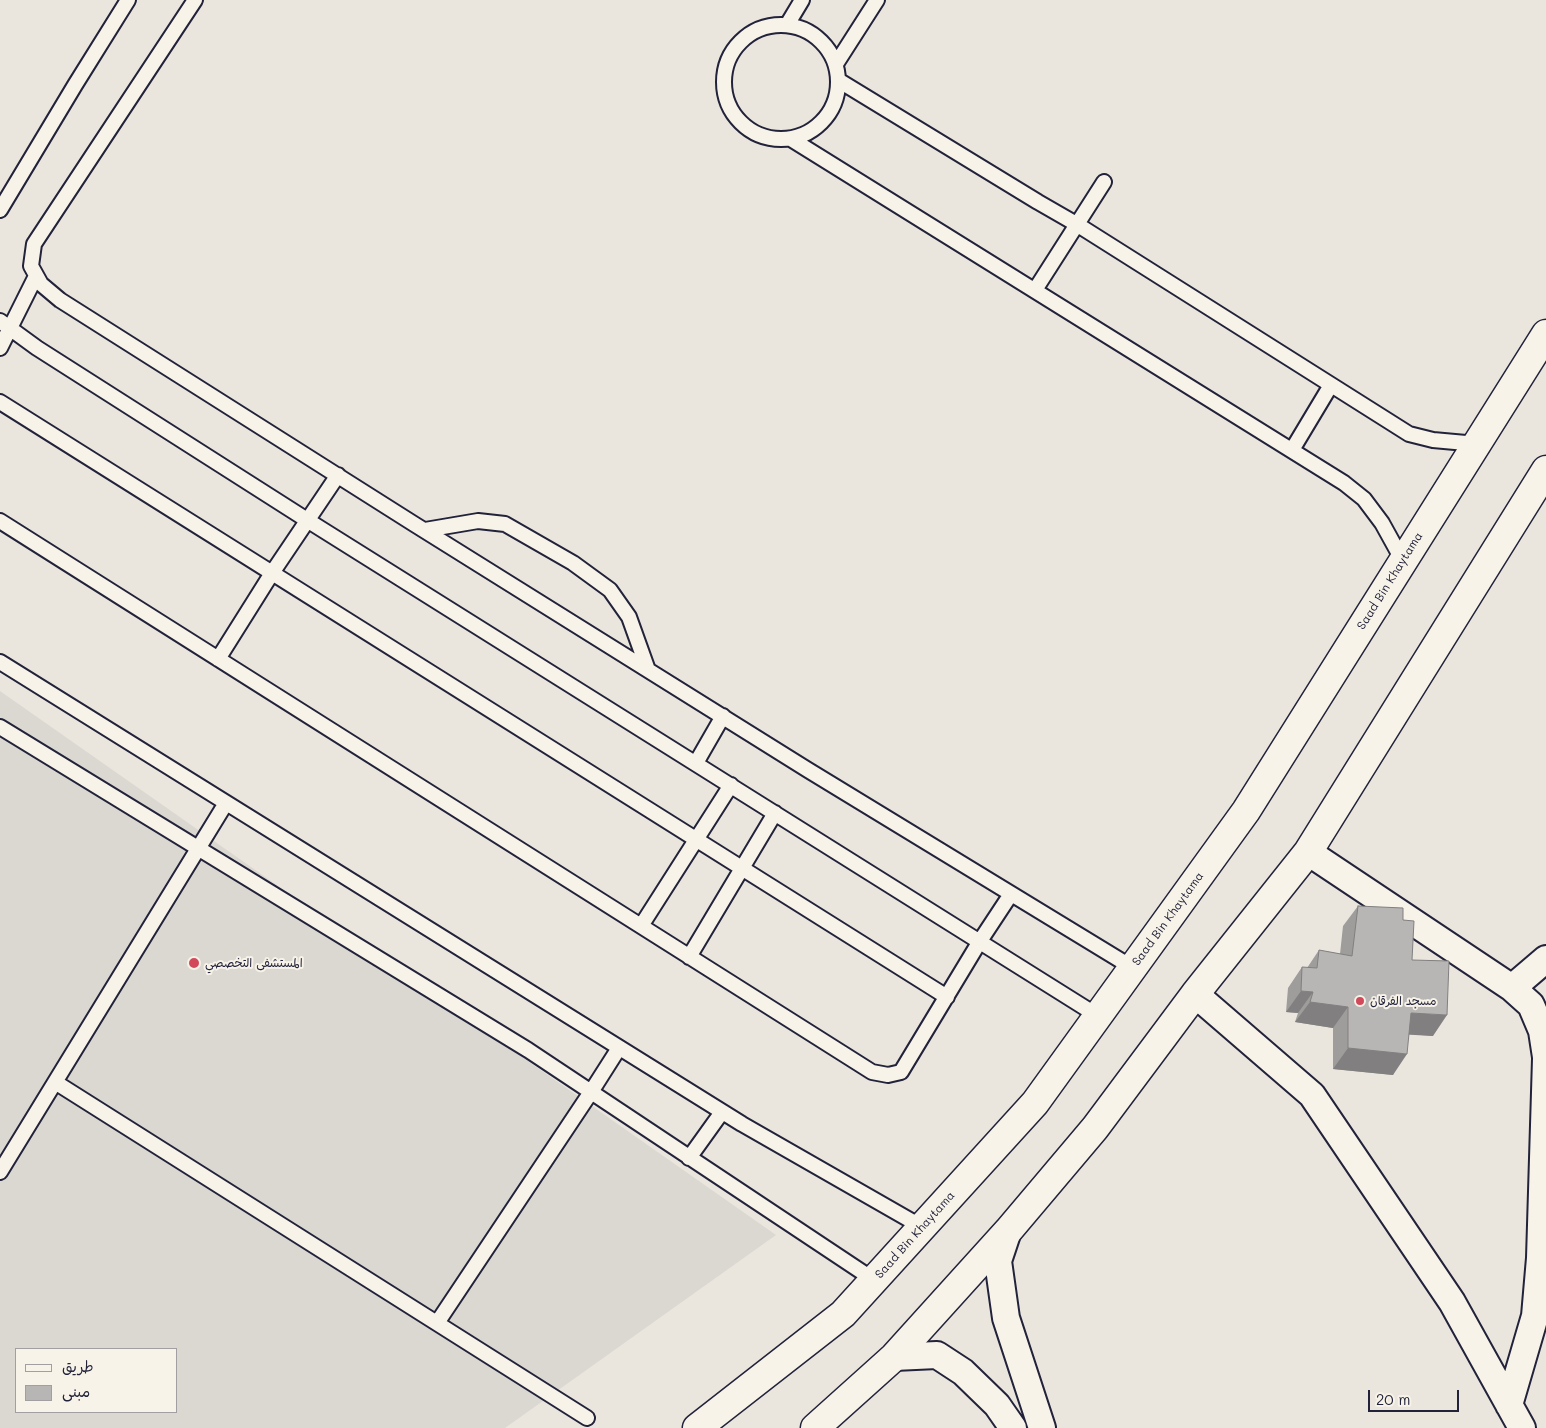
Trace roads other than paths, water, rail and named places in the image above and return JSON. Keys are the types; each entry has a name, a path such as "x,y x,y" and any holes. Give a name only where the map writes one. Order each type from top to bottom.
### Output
{"main road":[{"name":"Saad Bin Khaytama","path":"697,1428 843,1314 1035,1103 1246,811 1546,334"},
{"path":"815,1428 894,1357 1008,1231 1095,1128 1195,994 1308,852 1546,470"}],"street":[{"path":"1308,852 1512,988 1531,1005 1542,1031 1546,1058 1540,1258 1535,1316 1513,1420"},
{"path":"1512,988 1546,959"},
{"path":"1195,994 1312,1095 1452,1302 1513,1420"},
{"path":"1008,1231 998,1260 1006,1318 1042,1428"},
{"path":"894,1357 937,1355 963,1372 996,1405 1013,1428"}],"lane":[{"path":"0,210 128,0"},
{"path":"195,0 34,244 31,266 41,284 60,300 648,670 1132,968"},
{"path":"786,25 802,0"},
{"path":"836,64 876,0"},
{"path":"786,25 803,29 828,50 836,64 838,80 837,97 830,112 820,124 806,134 791,139 775,140 759,136 744,127 733,115 726,101 723,85 724,68 741,40 754,31 770,26 786,25"},
{"path":"838,80 1078,225 1409,434 1433,440 1476,444"},
{"path":"791,139 1344,483 1364,499 1382,522 1403,561"},
{"path":"1035,290 1104,182"},
{"path":"0,348 5,325 36,276"},
{"path":"5,325 37,348 307,520 1098,1016"},
{"path":"1292,450 1331,385"},
{"path":"0,402 947,996"},
{"path":"218,659 272,573 338,475"},
{"path":"0,521 872,1072 888,1076 901,1072 980,941 1011,894"},
{"path":"425,530 478,522 505,524 573,563 610,590 628,617 648,670"},
{"path":"0,662 722,1112 922,1227"},
{"path":"696,763 723,716"},
{"path":"0,727 198,850 528,1050 874,1280"},
{"path":"641,926 731,785"},
{"path":"0,1172 226,804"},
{"path":"689,957 775,813"},
{"path":"437,1323 619,1048"},
{"path":"55,1082 586,1418"},
{"path":"689,1158 722,1112"}],"place":[{"name":"المستشفى التخصصي","path":"194,963"},
{"name":"مسجد الفرقان","path":"1360,1001"}]}
